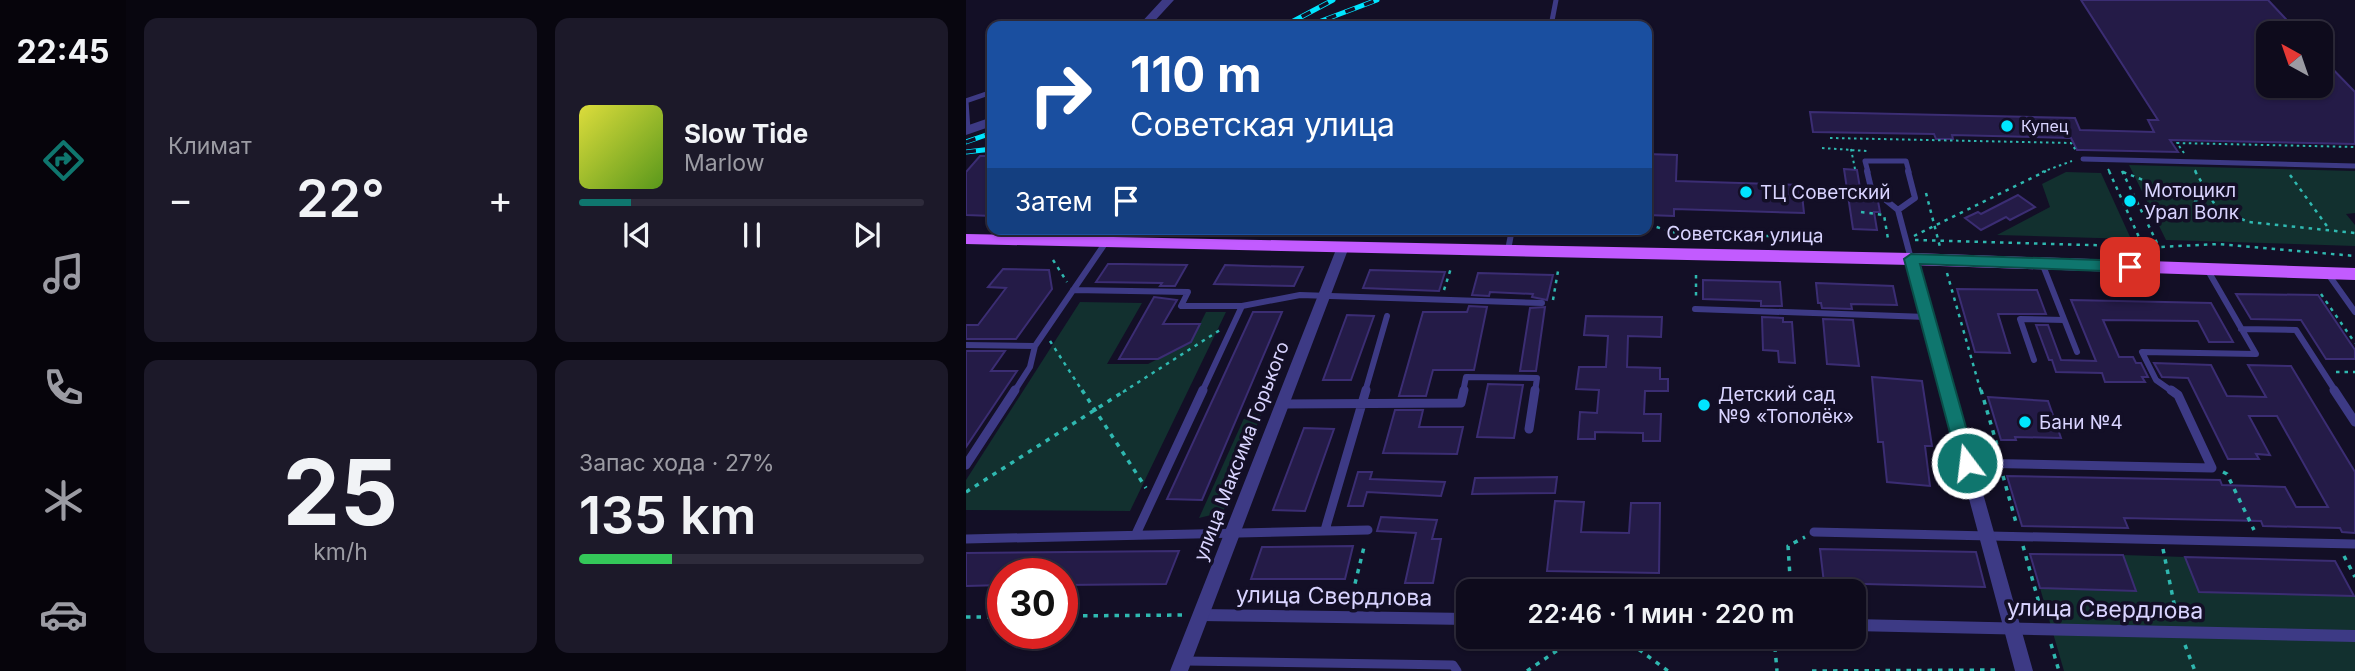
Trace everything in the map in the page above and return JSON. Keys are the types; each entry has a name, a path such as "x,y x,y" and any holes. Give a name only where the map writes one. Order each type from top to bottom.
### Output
{"main road":[{"name":"Советская улица","path":"966,239 1911,259 2355,275"}],"street":[{"path":"1149,21 1168,0"},
{"path":"967,130 987,123"},
{"name":"улица Максима Горького","path":"1181,666 1343,247"},
{"path":"1911,259 2024,671"},
{"name":"улица Свердлова","path":"1200,615 1456,619"},
{"name":"улица Свердлова","path":"1866,625 2355,636"}],"lane":[{"path":"1552,21 1556,0"},
{"path":"967,130 966,101 987,94"},
{"path":"2083,159 2355,166"},
{"path":"1898,210 1915,198 1906,161 1865,160 1871,188 1898,210 1911,259"},
{"path":"1508,250 1511,235"},
{"path":"966,465 1030,367 1035,346 1106,242"},
{"path":"2042,263 2077,352"},
{"path":"1967,463 2213,468 2178,395 2155,380 2142,352 2256,354 2207,269"},
{"path":"2328,274 2355,312"},
{"path":"1073,290 1188,292 1181,306 1242,306 1300,295 1542,303"},
{"path":"1136,534 1242,306"},
{"path":"1695,309 1927,317"},
{"path":"1325,530 1387,316"},
{"path":"2034,360 2020,319 2064,320"},
{"path":"2241,329 2296,330 2355,422"},
{"path":"966,345 1035,346"},
{"path":"1282,404 1461,403 1466,377 1537,378 1529,429"},
{"path":"966,539 1368,530"},
{"path":"1814,532 2355,544"},
{"path":"1181,666 1453,665 1457,671"}],"path":[{"path":"1830,138 2071,143 2083,159 2059,164 1936,228 1906,240"},
{"path":"2218,209 2178,143 2354,146"},
{"path":"1822,148 1870,152"},
{"path":"1851,149 1855,169"},
{"path":"2104,160 2144,247"},
{"path":"2117,160 2159,247"},
{"path":"2282,164 2330,230"},
{"path":"2123,172 2249,222 2355,233"},
{"path":"1926,193 2059,671"},
{"path":"1861,212 1884,215 1888,239"},
{"path":"1652,226 1679,234 1817,237"},
{"path":"1906,240 2144,247 2219,244 2355,256"},
{"path":"1053,260 1073,290"},
{"path":"1441,299 1451,268"},
{"path":"1542,303 1552,303 1558,271"},
{"path":"1695,309 1696,275"},
{"path":"2321,293 2355,343"},
{"path":"966,492 1237,319"},
{"path":"1044,332 1153,498"},
{"path":"2323,372 2355,372"},
{"path":"2213,468 2227,474 2260,542"},
{"path":"1347,618 1368,530"},
{"path":"1790,579 1788,546 1814,532"},
{"path":"2161,540 2180,632 2195,671"},
{"path":"2337,544 2355,577"},
{"path":"1078,616 1200,615"},
{"path":"966,617 987,617"},
{"path":"1527,671 1559,649"},
{"path":"1638,649 1668,671"},
{"path":"1775,649 1777,671"},
{"path":"1812,671 2000,670"}],"green space":[{"path":"2129,165 2355,171 2355,213 2346,214 2355,225 2355,246 2166,240"},
{"path":"2066,172 2101,173 2131,239 1997,235 2050,207 2042,184"},
{"path":"1080,302 1142,303 1107,364 1148,364 1191,342 1206,312 1226,312 1130,511 966,510 966,480"},
{"path":"1250,405 1263,410 1223,512 1199,518"},
{"path":"2123,555 2185,557 2200,592 2355,596 2355,671 2064,671 2040,588 2136,590"}],"building":[{"path":"2081,0 2268,0 2288,21 2256,21 2256,98 2333,98 2333,69 2355,92 2355,144 2170,140 2178,152 2077,150 2071,138 1952,135 1953,139 1936,139 1934,134 1813,132 1810,112 2075,118 2080,130 2154,132 2148,120 2158,120"},
{"name":"ТЦ Советский","path":"1652,154 1677,155 1676,181 1801,185 1804,213 1674,209 1674,216 1652,215"},
{"path":"980,156 987,156 987,216 966,215 966,172"},
{"path":"1844,169 1857,170 1862,200 1878,201 1880,212 1874,212 1877,230 1853,229"},
{"path":"2018,195 2035,207 2010,220 2006,217 1981,230 1965,218 1978,212 1981,214"},
{"path":"1108,264 1187,265 1175,286 1160,286 1162,283 1096,282"},
{"path":"1225,265 1303,267 1294,286 1214,284"},
{"path":"1003,269 1049,270 1052,289 1016,339 966,339 966,325 978,325 1006,288 988,287"},
{"path":"1370,270 1445,272 1439,291 1363,288"},
{"path":"1478,273 1553,275 1547,300 1532,297 1533,294 1490,292 1489,296 1472,295"},
{"path":"1703,280 1780,282 1782,306 1761,306 1761,301 1703,299"},
{"path":"1816,283 1893,286 1897,305 1851,304 1852,309 1822,308 1821,303 1818,303"},
{"path":"1957,289 2037,290 2046,314 1998,314 2010,353 1975,352"},
{"path":"2236,294 2318,295 2355,350 2355,359 2326,359 2301,320 2251,319"},
{"path":"1154,297 1177,300 1163,324 1200,324 1191,342 1158,359 1119,359"},
{"path":"2071,300 2211,303 2233,342 2209,342 2198,321 2103,320 2119,357 2133,357 2136,363 2141,363 2148,377 2142,377 2145,382 2105,382 2102,373 2056,372 2036,325 2048,325 2061,360 2096,361"},
{"path":"1469,306 1487,307 1474,370 1433,370 1426,396 1399,396 1423,312 1467,312"},
{"path":"1545,307 1536,371 1520,371 1530,308"},
{"path":"1253,312 1282,312 1202,500 1167,499"},
{"path":"1347,315 1374,316 1351,380 1323,380"},
{"path":"1586,316 1662,317 1661,337 1628,336 1627,367 1660,368 1660,379 1668,379 1668,391 1645,391 1644,414 1661,414 1660,441 1643,441 1643,433 1595,432 1595,439 1578,439 1580,412 1597,413 1599,390 1576,389 1579,367 1606,367 1608,336 1584,335"},
{"path":"1762,317 1783,318 1783,322 1792,322 1795,363 1779,362 1778,351 1763,350"},
{"path":"1823,319 1853,320 1859,366 1827,364"},
{"path":"966,351 1005,351 991,371 1017,371 966,447"},
{"path":"2154,363 2211,365 2227,396 2266,397 2248,365 2291,366 2355,472 2355,533 2342,532 2340,528 2263,526 2261,521 2124,518 2128,528 2022,526 2007,476 2220,480 2222,485 2285,487 2296,507 2328,507 2277,416 2249,416 2270,455 2256,454 2259,459 2228,459 2188,378 2162,377"},
{"path":"1872,377 1922,381 1932,446 1925,446 1930,486 1887,482 1883,442 1878,442"},
{"path":"1488,384 1523,385 1514,438 1477,437"},
{"name":"Бани №4","path":"1988,397 2048,401 2061,438 2015,437 2016,440 2001,440"},
{"path":"1395,410 1423,410 1419,427 1463,427 1457,454 1383,453"},
{"path":"1304,428 1334,429 1305,511 1273,510"},
{"path":"1358,472 1372,472 1370,479 1445,482 1441,496 1367,492 1363,506 1348,506"},
{"path":"1557,477 1555,493 1472,494 1475,478"},
{"path":"1555,501 1584,502 1581,532 1629,533 1631,503 1660,503 1659,573 1547,571"},
{"path":"1381,517 1437,520 1432,539 1441,539 1433,583 1405,583 1416,533 1377,531"},
{"path":"1353,546 1345,579 1251,579 1262,547"},
{"path":"1820,549 1976,552 1985,587 1866,584 1866,579 1824,579"},
{"path":"1179,551 1166,584 1078,585 1078,558 987,558 987,585 966,586 966,553"},
{"path":"2030,554 2123,555 2136,591 2040,588"},
{"path":"2185,557 2335,561 2354,596 2199,592"}],"railway":[{"path":"1293,21 1333,0"},
{"path":"1321,21 1377,0"},
{"path":"966,142 987,135"},
{"path":"966,152 987,150"}],"place":[{"name":"Купец","path":"2007,126"},
{"name":"ТЦ Советский","path":"1746,192"},
{"name":"Мотоцикл Урал Волк","path":"2130,201"},
{"name":"Детский сад №9 «Тополёк»","path":"1704,405"},
{"name":"Бани №4","path":"2025,422"}],"route":[{"path":"1967,463 1911,259 2130,267"}]}
